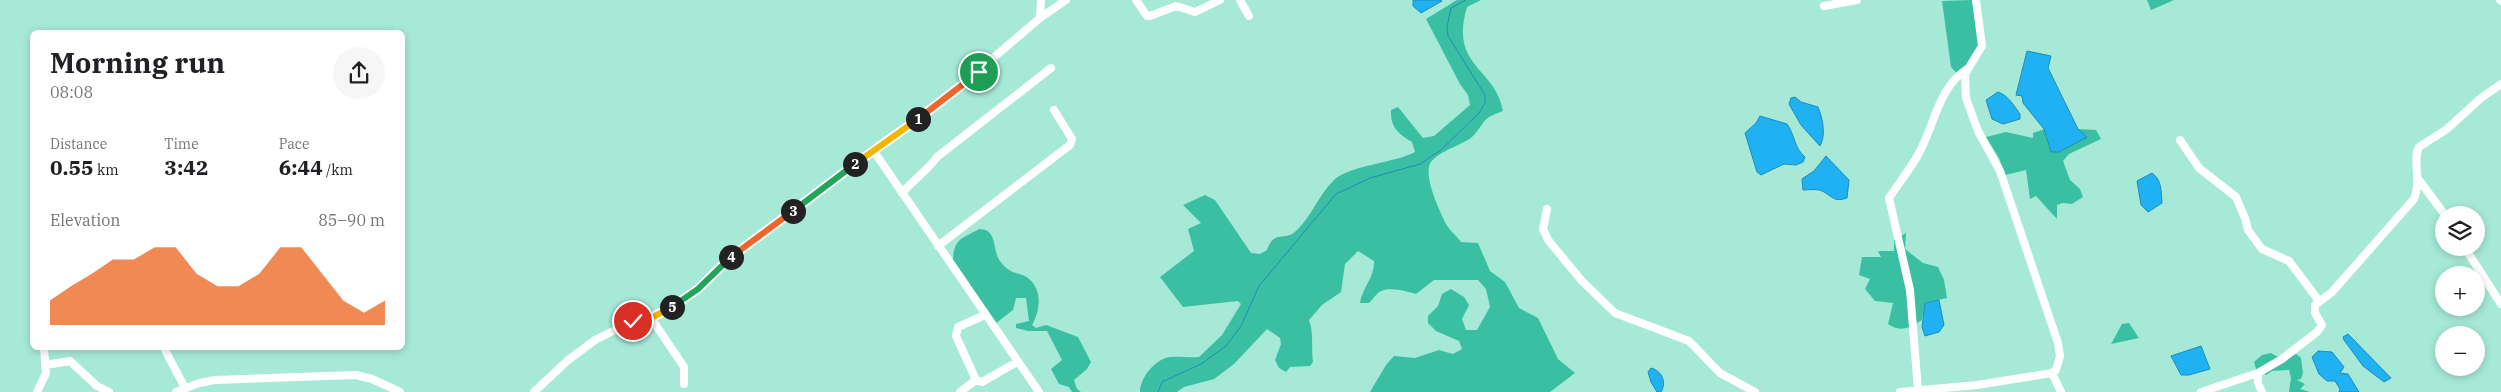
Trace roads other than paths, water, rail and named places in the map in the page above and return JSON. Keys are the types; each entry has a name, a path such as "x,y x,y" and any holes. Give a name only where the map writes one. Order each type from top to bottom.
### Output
{"street":[{"path":"1040,18 1041,0"},
{"path":"534,392 567,361 595,340 633,321 651,318 698,289 732,256 873,150 966,84 1040,18 1066,0"},
{"path":"1136,0 1147,16 1150,16 1176,6 1195,12 1220,0"},
{"path":"1240,0 1249,16"},
{"path":"1824,6 1857,0"},
{"path":"1918,390 1910,290 1889,198 1920,150 1945,91 1955,78 1967,69 1980,54 1982,46 1976,0"},
{"path":"902,193 910,183 930,167 937,157 1051,68"},
{"path":"1900,392 1977,385 2052,373 2056,370 2059,362 2058,343 2000,171 1978,131 1968,105 1964,88 1967,69"},
{"path":"2201,392 2258,372 2282,359 2322,327 2314,310 2320,301 2332,292 2414,199 2419,180 2416,158 2419,147 2447,129 2501,84"},
{"path":"938,246 1070,145 1072,139 1054,110"},
{"path":"2180,140 2199,168 2236,197 2248,230 2262,249 2289,261 2320,301"},
{"path":"873,150 984,315 1039,392"},
{"path":"2419,180 2438,206"},
{"path":"1547,209 1543,229 1548,240 1582,281 1614,313 1690,342 1720,373 1755,392"},
{"path":"2470,256 2501,304"},
{"path":"984,315 958,327 956,331 956,336 976,380 982,382 1017,362"},
{"path":"651,318 684,367 684,384"},
{"path":"36,392 45,377 44,350"},
{"path":"165,350 185,388"},
{"path":"46,365 70,361 97,386 109,392"},
{"path":"2258,372 2258,383 2262,392"},
{"path":"2052,373 2061,392"},
{"path":"176,392 215,380 356,375 372,379 400,392"},
{"path":"960,392 976,380"}],"water":[{"path":"1413,0 1442,1 1421,13 1413,6"},
{"path":"2027,51 2051,56 2048,68 2078,129 2087,137 2059,152 2051,152 2044,129 2023,103 2022,96 2016,95"},
{"path":"1998,92 2010,101 2020,114 2020,119 2003,124 1992,119 1986,100"},
{"path":"1795,97 1801,102 1818,107 1823,127 1823,137 1820,146 1801,125 1789,104 1791,98"},
{"path":"1760,116 1787,124 1799,150 1805,157 1803,162 1796,165 1784,164 1761,175 1757,172 1745,133 1756,123"},
{"path":"1826,156 1849,180 1847,198 1833,198 1819,190 1803,190 1802,179 1814,171"},
{"path":"2152,173 2159,182 2162,203 2148,212 2141,205 2137,181"},
{"path":"1939,300 1944,325 1939,332 1925,336 1922,327 1925,303"},
{"path":"2348,334 2391,378 2384,382 2363,366 2344,340 2343,337"},
{"path":"2201,346 2210,369 2189,375 2181,375 2171,356"},
{"path":"2318,351 2332,352 2344,367 2340,373 2348,374 2359,392 2339,392 2340,389 2335,381 2327,381 2319,374 2312,357"},
{"path":"1651,368 1661,374 1664,384 1661,392 1657,392 1651,382 1648,372"}],"waterway":[{"path":"1158,392 1162,382 1201,364 1226,346 1241,326 1259,286 1336,194 1370,178 1420,164 1441,150 1479,113 1485,103 1485,95 1448,36 1447,27 1451,8 1466,0"}]}
